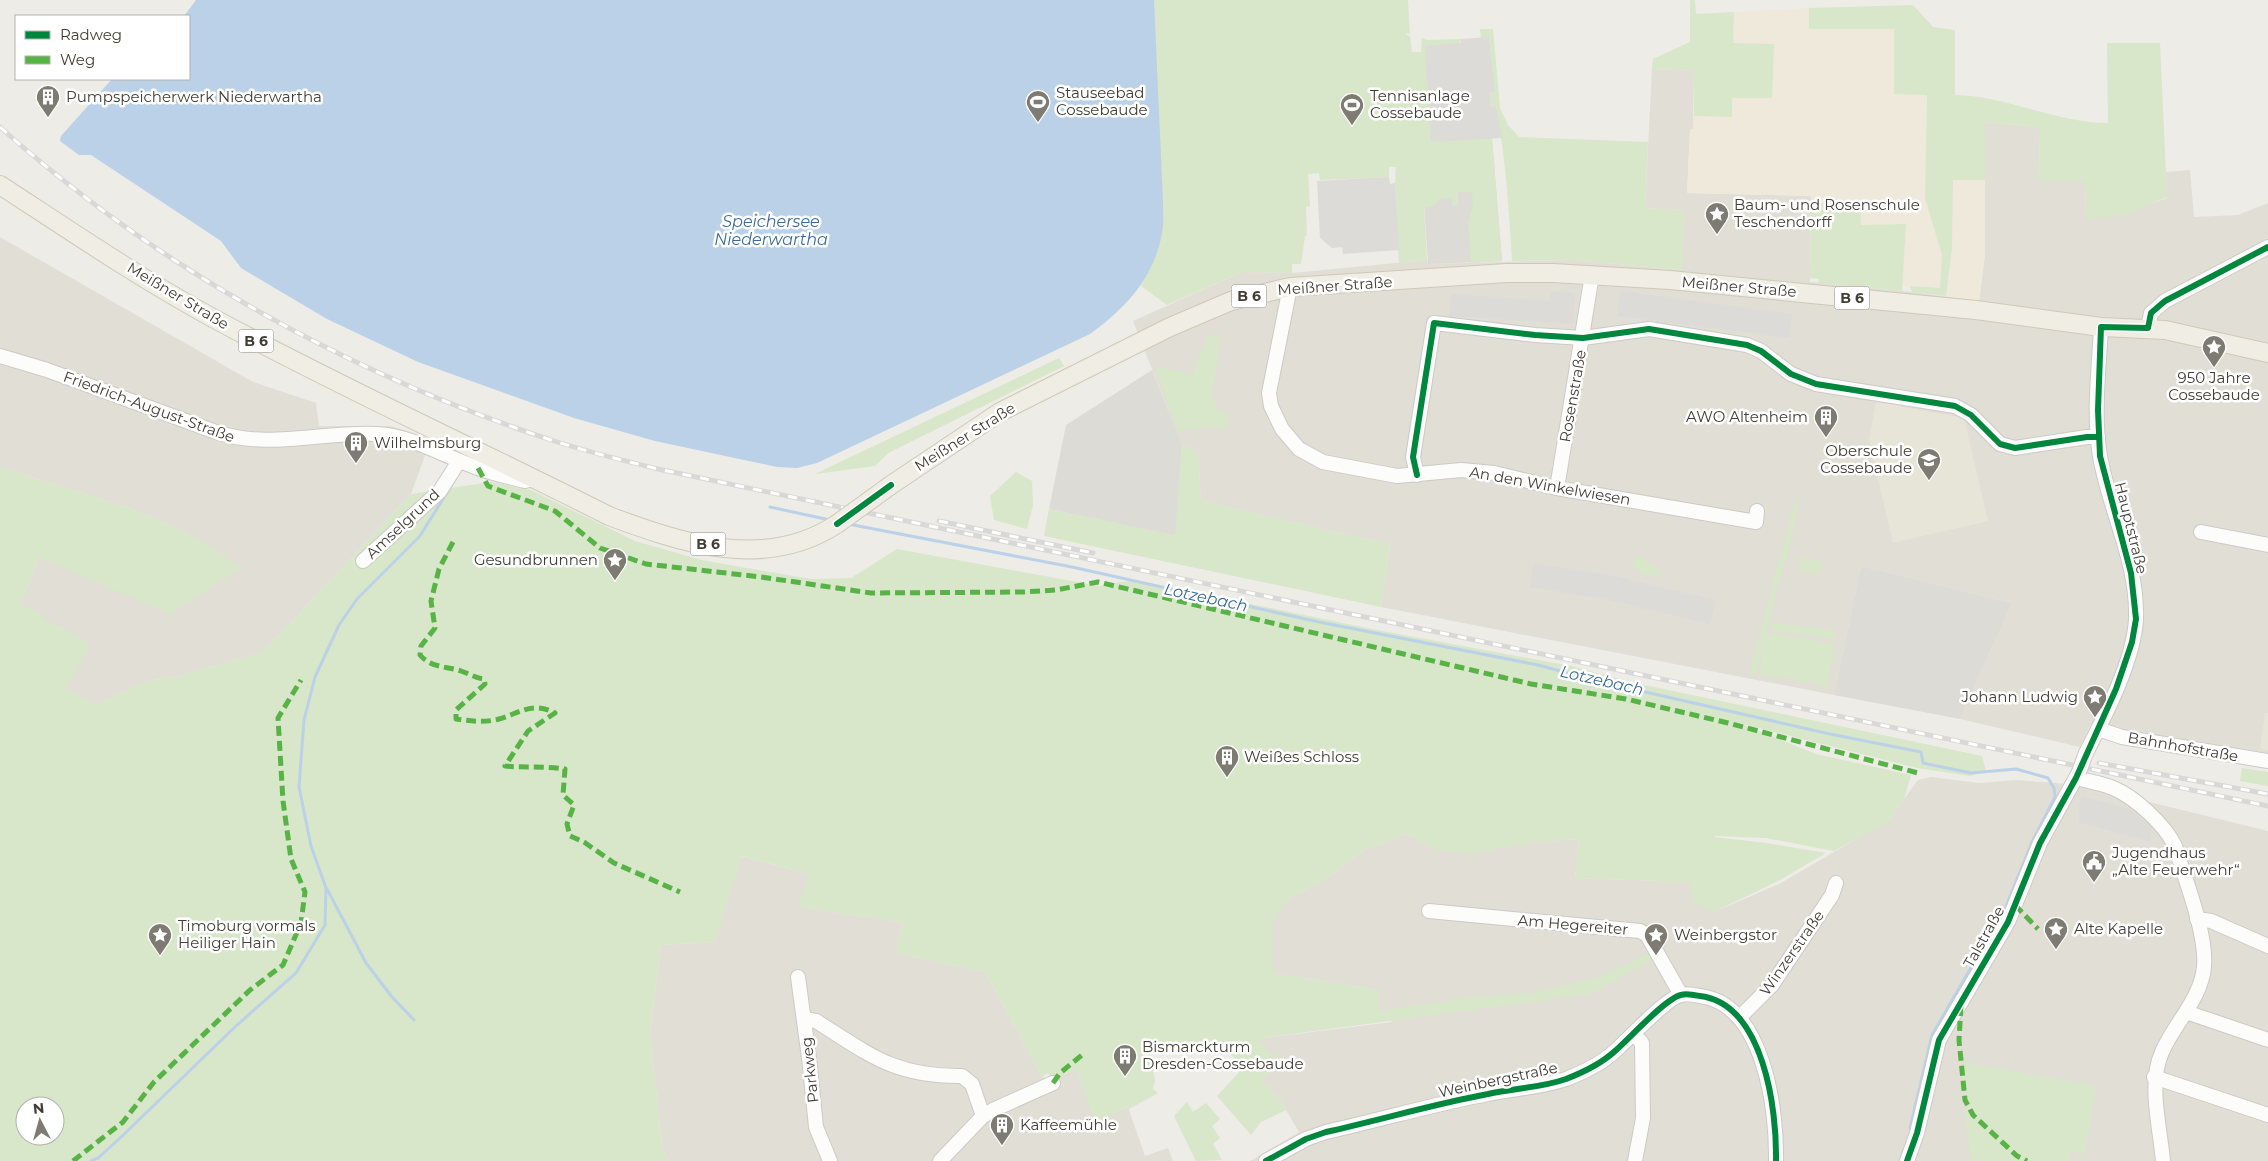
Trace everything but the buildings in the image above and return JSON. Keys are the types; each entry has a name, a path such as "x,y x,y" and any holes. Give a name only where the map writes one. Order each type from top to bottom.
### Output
{"main road":[{"name":"Meißner Straße","path":"7,190 77,236 209,316 277,352 532,479 609,516 645,529 684,540 749,550 764,550 796,544 811,538 837,524 891,485 1000,412 1170,326 1231,301 1290,288 1507,273 1592,276 1687,282 1976,310 2101,327"},
{"name":"B 6","path":"2101,327 2165,330 2268,354"}],"street":[{"path":"2148,328 2151,313 2165,301 2268,247"},
{"name":"Rosenstraße","path":"1557,488 1592,276"},
{"name":"An den Winkelwiesen","path":"1290,288 1269,393 1271,406 1282,429 1299,449 1323,462 1397,476 1461,470 1494,473 1557,488 1756,522 1757,511"},
{"path":"1417,475 1413,456 1434,322 1535,335 1583,338 1649,329 1747,344 1761,351 1791,374 1816,384 1955,406 1971,415 2000,444 2015,448 2098,437"},
{"name":"Hauptstraße","path":"2098,729 2116,690 2132,642 2136,619 2135,596 2126,551 2100,456 2098,437 2101,327"},
{"name":"Friedrich-August-Straße","path":"0,356 47,370 216,432 244,440 290,440 378,434 405,439 478,468 525,481 532,479"},
{"name":"Amselgrund","path":"363,561 440,491 459,461"},
{"path":"2201,532 2268,545"},
{"name":"Talstraße","path":"1906,1161 1917,1133 1939,1040 2008,922 2040,843 2077,775 2098,729"},
{"name":"Bahnhofstraße","path":"2098,729 2122,736 2268,761"},
{"path":"2077,775 2121,792 2169,834 2175,846 2204,953 2204,969 2198,987 2186,1012 2162,1052 2154,1077 2163,1161"},
{"name":"Winzerstraße","path":"1740,1017 1772,985 1832,895 1836,883"},
{"name":"Am Hegereiter","path":"1429,911 1640,931 1647,935 1681,995"},
{"path":"2196,919 2211,921 2268,946"},
{"name":"Parkweg","path":"798,977 816,1126 830,1161"},
{"path":"1681,995 1710,997 1725,1004 1740,1017 1757,1051 1771,1093 1776,1139 1776,1161"},
{"name":"Weinbergstraße","path":"1266,1161 1306,1139 1326,1132 1488,1094 1556,1082 1600,1063 1661,1008 1681,995"},
{"path":"2186,1012 2268,1040"},
{"path":"804,1019 816,1021 881,1062 916,1074 936,1077 962,1076 972,1084 983,1116"},
{"path":"1634,1034 1642,1043 1643,1118 1635,1161"},
{"path":"2154,1077 2268,1115"},
{"path":"940,1161 983,1116 1053,1083"}],"shaded area":[{"path":"1809,8 1810,29 1894,29 1894,94 1927,94 1925,198 1942,255 1940,288 1902,286 1906,224 1860,225 1860,203 1811,203 1811,196 1687,193 1690,129 1693,129 1694,116 1732,117 1732,98 1772,98 1733,43 1734,12"},
{"path":"1489,37 1495,92 1490,93 1491,107 1496,107 1502,138 1431,142 1425,46 1461,43 1461,39"},
{"path":"1652,69 1694,71 1693,129 1690,130 1687,193 1811,196 1810,282 1979,301 1985,254 1985,122 2040,127 2039,181 2085,181 2086,219 2151,204 2167,198 2166,172 2190,170 2194,217 2238,215 2268,203 2268,537 2200,524 2209,540 2268,553 2268,753 2091,724 2080,747 1960,719 2012,603 1861,566 1834,695 1381,607 1390,544 1201,501 1198,451 1182,445 1133,321 1242,272 1292,273 1427,260 1428,264 1574,260 1681,270 1684,210 1645,208"},
{"path":"1492,138 1502,261 1428,264 1420,143"},
{"path":"1389,177 1390,184 1395,183 1399,250 1343,254 1342,247 1332,248 1320,238 1317,181"},
{"path":"1953,180 1985,180 1985,254 1979,301 1946,296 1952,249"},
{"path":"0,237 253,382 316,403 319,426 391,426 431,439 411,494 264,651 177,677 147,681 95,705 65,689 66,630 42,619 44,614 20,605 40,557 94,579 188,533 127,507 0,467"},
{"path":"1551,291 1575,293 1573,324 1449,316 1451,294 1550,301"},
{"path":"1620,291 1792,314 1789,338 1617,316"},
{"path":"1152,370 1182,445 1176,536 1049,509 1066,425"},
{"name":"Oberschule Cossebaude","path":"1876,402 1964,418 1988,521 1893,543 1869,440"},
{"path":"1534,563 1609,575 1716,600 1710,624 1609,600 1530,587"},
{"path":"1861,566 2012,603 1960,719 1834,695"},
{"path":"2265,713 2268,713 2268,750 2260,748"},
{"path":"1931,777 1979,783 2017,780 2080,785 2268,831 2268,1161 1250,1161 1299,1132 1279,1098 1260,1081 1281,1063 1255,1039 1392,1022 1379,1011 1379,990 1273,973 1272,918 1290,898 1329,877 1365,850 1406,834 1435,849 1579,839 1575,878 1690,882 1714,912 1781,883 1880,825 1885,825 1918,780"},
{"path":"2081,796 2129,809 2152,827 2150,842 2078,822"},
{"path":"741,856 809,874 799,907 902,922 896,953 985,972 1042,1077 1051,1079 1077,1070 1095,1121 1128,1107 1145,1156 1168,1148 1173,1161 669,1161 662,1147 650,1034 661,945 715,942"}],"green space":[{"path":"923,0 1408,0 1410,34 1406,33 1406,35 1410,36 1412,52 1421,52 1422,38 1427,40 1461,39 1431,142 1492,138 1502,261 1471,263 1468,223 1473,204 1472,192 1458,192 1458,205 1452,206 1452,198 1440,199 1434,206 1424,208 1427,260 1399,263 1396,167 1389,167 1389,177 1320,180 1319,173 1308,174 1310,206 1306,207 1307,235 1305,236 1301,264 1292,264 1292,273 1242,272 1167,305 1141,286 1152,265"},
{"path":"1690,0 1695,0 1696,14 1734,12 1733,43 1774,44 1772,98 1732,98 1732,117 1694,116 1694,71 1652,69 1653,59 1690,42"},
{"path":"1913,5 1933,27 1955,30 1955,95 1994,100 2089,122 2108,123 2107,43 2160,43 2167,197 2123,216 2086,219 2085,181 2039,181 2040,127 1985,122 1985,180 1953,180 1952,249 1946,296 1912,292 1910,286 1940,288 1942,255 1925,198 1927,95 1894,94 1894,29 1809,29 1809,8"},
{"path":"1480,29 1493,29 1500,108 1508,125 1519,137 1648,142 1645,208 1684,210 1682,270 1574,260 1512,261 1505,165 1496,108 1491,108 1490,93 1495,92 1489,37 1481,38"},
{"path":"1811,203 1860,203 1861,225 1906,224 1902,291 1818,283 1819,279 1810,278"},
{"path":"1219,333 1220,343 1212,393 1219,413 1229,414 1228,428 1201,428 1178,431 1155,368 1159,367 1192,375 1207,337"},
{"path":"1059,358 1064,366 888,453 875,466 815,474"},
{"path":"1182,445 1198,451 1201,501 1390,544 1381,607 1044,536 1049,509 1175,535"},
{"path":"0,467 127,507 188,533 243,567 170,614 40,557 20,605 45,614 43,619 91,645 65,689 95,705 147,681 177,677 264,651 411,494 491,482 531,490 635,541 701,560 811,579 851,578 897,549 1099,586 1134,580 1377,630 1571,666 1635,683 1982,756 1986,771 1970,776 1917,768 1739,723 1816,754 1911,775 1904,799 1885,825 1834,851 1766,838 1714,837 1826,853 1778,881 1714,912 1693,903 1690,882 1575,878 1579,839 1537,842 1468,854 1435,849 1406,834 1365,850 1329,877 1290,898 1273,918 1273,973 1379,990 1379,1011 1476,996 1535,993 1598,977 1652,952 1655,958 1591,994 1255,1039 1282,1063 1260,1081 1279,1098 1286,1110 1261,1122 1251,1135 1217,1096 1244,1067 1218,1043 1150,1053 1155,1081 1153,1089 1158,1093 1129,1109 1127,1107 1095,1122 1077,1070 1051,1079 1048,1073 1042,1077 985,972 896,953 902,922 798,907 809,874 742,856 715,942 661,945 650,1034 662,1147 669,1161 0,1161"},
{"path":"1016,472 1032,481 1033,505 1027,529 994,520 990,496"},
{"path":"1794,504 1800,505 1766,632 1835,644 1828,686 1759,674 1764,642 1755,675 1749,674"},
{"path":"1637,557 1642,557 1651,565 1656,565 1662,574 1643,574 1636,570 1633,566 1633,561"},
{"path":"1800,557 1822,560 1820,574 1798,571"},
{"path":"1771,622 1835,631 1834,639 1770,630"},
{"path":"2242,768 2268,772 2268,786 2240,781"},
{"path":"1964,1062 2096,1086 2085,1154 2071,1150 2070,1161 1971,1161 1965,1117 1968,1100"},
{"path":"1187,1102 1193,1112 1206,1103 1220,1119 1212,1126 1220,1138 1213,1144 1222,1160 1196,1161 1174,1116"}],"water":[{"name":"Speichersee Niederwartha","path":"196,0 1154,0 1163,229 1152,264 1136,291 1115,314 1090,334 817,463 797,468 777,467 655,441 574,418 418,362 327,319 241,268 221,241 91,155 79,155 60,141 61,136 111,80 190,80 190,15 185,15"}],"waterway":[{"path":"91,1161 98,1158 118,1140 236,1026 296,973 325,925 326,888 311,846 299,787 304,720 315,677 339,625 357,599 420,536 451,486"},
{"name":"Lotzebach","path":"770,507 830,520"},
{"name":"Lotzebach","path":"848,524 1072,567 1319,622 1538,665 1597,681 1830,734 1921,752 1923,763 1971,773 2016,769 2048,778 2054,788 2055,797 2032,842 2005,909 1932,1035 1910,1128"},
{"path":"327,889 366,963 392,997 414,1020"}],"railway":[{"path":"0,127 61,178 124,226 190,270 258,311 328,348 400,382 548,439 658,469 2268,806"},
{"path":"939,521 1093,553"},
{"path":"2099,763 2268,794"}],"marked path":[{"path":"478,468 488,486 555,511 600,548 646,564 761,577 871,593 1023,592 1056,590 1098,582 1531,684 1626,699 1728,723 1918,773"},
{"path":"453,542 439,569 431,601 435,628 421,646 420,655 434,664 484,679 485,684 456,710 456,719 488,721 533,708 540,708 555,713 528,731 505,766 565,769 563,795 574,805 567,824 570,836 584,842 614,863 680,892"},
{"path":"73,1161 123,1122 154,1082 250,990 283,965 301,923 305,892 291,859 283,801 278,718 301,680"},
{"path":"2015,905 2038,929"},
{"path":"1961,1006 1959,1040 1965,1100 1973,1115 2017,1156 2027,1161"},
{"path":"1053,1083 1060,1073 1082,1055"}],"cycle path":[{"path":"1907,1161 1917,1133 1939,1040 2008,922 2040,843 2076,778 2116,689 2132,642 2136,619 2131,573 2100,456 2098,410 2101,327 2148,328 2151,313 2165,301 2268,247"},
{"path":"1417,475 1413,457 1434,323 1535,335 1583,338 1649,329 1747,345 1761,351 1791,374 1816,384 1955,406 1971,415 2000,444 2015,448 2098,437"},
{"path":"837,524 891,485"},
{"path":"1266,1161 1306,1139 1326,1132 1448,1102 1566,1079 1604,1060 1666,1003 1685,994 1700,996 1722,1003 1739,1018 1752,1038 1762,1062 1769,1088 1774,1115 1776,1161"}],"place":[{"name":"Pumpspeicherwerk Niederwartha","path":"48,118"},
{"name":"Stauseebad Cossebaude","path":"1038,123"},
{"name":"Tennisanlage Cossebaude","path":"1352,126"},
{"name":"Baum- und Rosenschule Teschendorff","path":"1717,235"},
{"name":"950 Jahre Cossebaude","path":"2214,368"},
{"name":"AWO Altenheim","path":"1826,438"},
{"name":"Wilhelmsburg","path":"356,464"},
{"name":"Oberschule Cossebaude","path":"1929,481"},
{"name":"Gesundbrunnen","path":"615,581"},
{"name":"Johann Ludwig","path":"2095,718"},
{"name":"Weißes Schloss","path":"1227,778"},
{"name":"Jugendhaus „Alte Feuerwehr“","path":"2094,883"},
{"name":"Alte Kapelle","path":"2056,950"},
{"name":"Timoburg vormals Heiliger Hain","path":"160,956"},
{"name":"Weinbergstor","path":"1656,956"},
{"name":"Bismarckturm Dresden-Cossebaude","path":"1125,1077"},
{"name":"Kaffeemühle","path":"1002,1146"}]}
